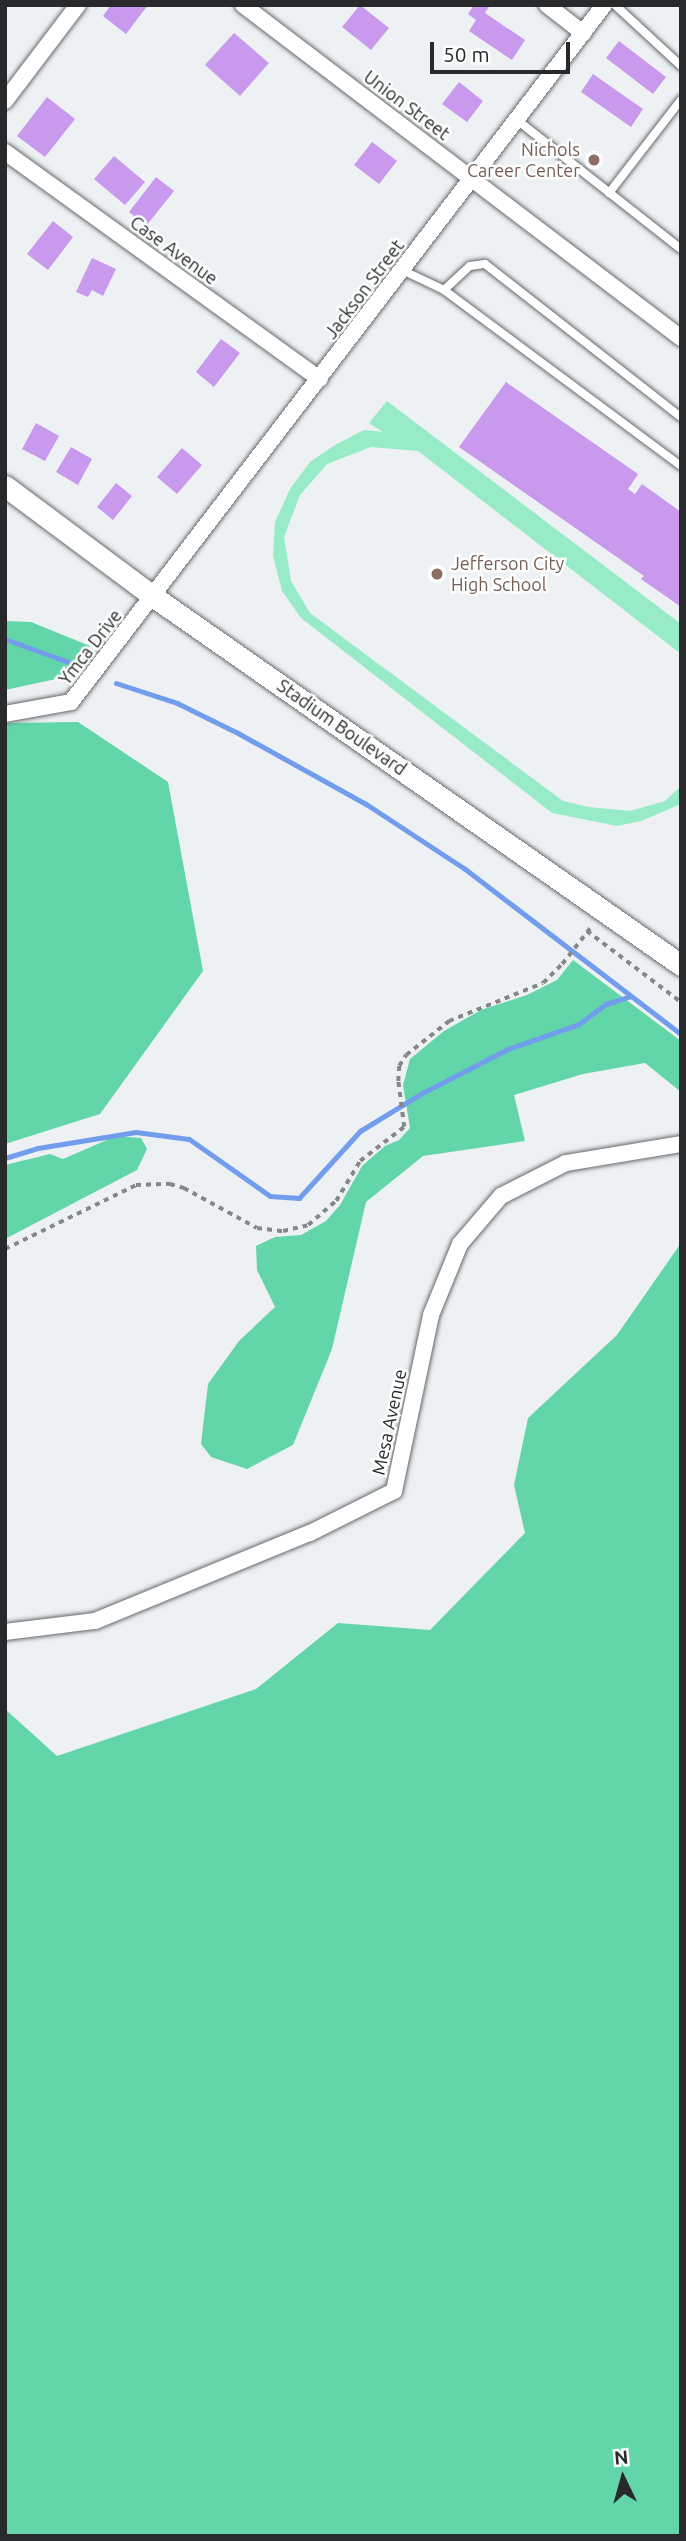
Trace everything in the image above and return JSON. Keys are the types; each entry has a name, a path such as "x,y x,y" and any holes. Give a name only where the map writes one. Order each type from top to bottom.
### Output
{"main road":[{"name":"Stadium Boulevard","path":"5,486 154,597 681,965"}],"street":[{"path":"5,101 78,5"},
{"name":"Union Street","path":"243,5 681,338"},
{"path":"547,5 583,33"},
{"name":"Jackson Street","path":"154,597 604,5"},
{"name":"Case Avenue","path":"5,152 320,379"},
{"name":"Ymca Drive","path":"5,714 71,702 154,597"},
{"name":"Mesa Avenue","path":"5,1632 95,1621 310,1533 394,1491 431,1315 460,1244 502,1196 566,1163 681,1144"}],"lane":[{"path":"614,5 681,66"},
{"path":"610,193 681,100"},
{"path":"517,120 681,249"},
{"path":"444,290 470,266 485,264 681,417"},
{"path":"402,270 444,290 681,466"}],"path":[{"path":"5,1249 118,1191 136,1185 156,1183 184,1188 257,1228 296,1230 328,1210 360,1161 399,1134 404,1127 398,1081 399,1066 406,1055 449,1021 543,983 587,932 681,1002"}],"green space":[{"path":"387,401 681,624 681,654 418,451 371,447 327,464 300,495 284,537 291,581 310,613 563,801 630,811 665,801 681,786 681,804 641,821 617,826 552,813 301,618 282,591 273,556 275,522 290,489 310,462 364,430 383,432 369,423"},
{"path":"5,621 31,622 90,646 70,676 5,690"},
{"path":"78,722 168,782 203,971 100,1114 5,1144 5,723"},
{"path":"573,960 681,1041 681,1092 645,1063 583,1074 514,1095 525,1141 423,1156 366,1202 332,1349 293,1445 247,1469 211,1457 201,1444 208,1384 239,1341 275,1307 257,1270 256,1246 275,1237 301,1235 326,1221 340,1205 362,1166 385,1146 399,1140 410,1128 403,1085 410,1059 444,1031 481,1010 527,995 557,980"},
{"path":"116,1136 141,1138 147,1149 137,1170 5,1239 5,1165 50,1154 63,1159"},
{"path":"681,1243 681,2536 5,2536 5,1709 57,1756 256,1689 338,1623 430,1630 525,1533 514,1485 528,1418 617,1335"}],"building":[{"path":"111,5 148,5 126,34 103,16"},
{"path":"360,5 389,28 371,50 342,27"},
{"path":"474,5 490,5 485,13 525,40 512,60 469,31 476,20 468,14"},
{"path":"234,33 269,63 240,96 205,65"},
{"path":"619,41 666,77 653,94 606,58"},
{"path":"593,74 643,109 631,127 581,92"},
{"path":"459,82 483,101 467,122 442,104"},
{"path":"47,97 75,119 45,157 17,136"},
{"path":"372,142 397,161 379,184 354,165"},
{"path":"114,156 145,182 125,205 94,179"},
{"path":"156,177 174,191 146,226 129,212"},
{"path":"53,221 73,237 48,270 27,254"},
{"path":"92,258 116,269 103,296 92,290 88,297 76,292"},
{"path":"221,339 240,353 214,387 196,372"},
{"path":"506,382 638,474 628,489 635,494 642,484 681,512 681,607 641,579 644,576 459,447"},
{"path":"36,423 59,436 45,461 22,449"},
{"path":"71,447 92,459 78,485 56,472"},
{"path":"182,448 202,465 177,494 157,477"},
{"path":"116,483 132,496 113,520 97,507"}],"waterway":[{"path":"5,639 79,666"},
{"path":"116,683 177,703 236,732 366,804 465,869 681,1034"},
{"path":"5,1158 38,1148 136,1132 189,1139 270,1196 299,1198 360,1131 422,1093 508,1049 579,1024 606,1004 630,996"}],"place":[{"name":"Nichols Career Center","path":"594,160"},
{"name":"Jefferson City High School","path":"437,574"}]}
